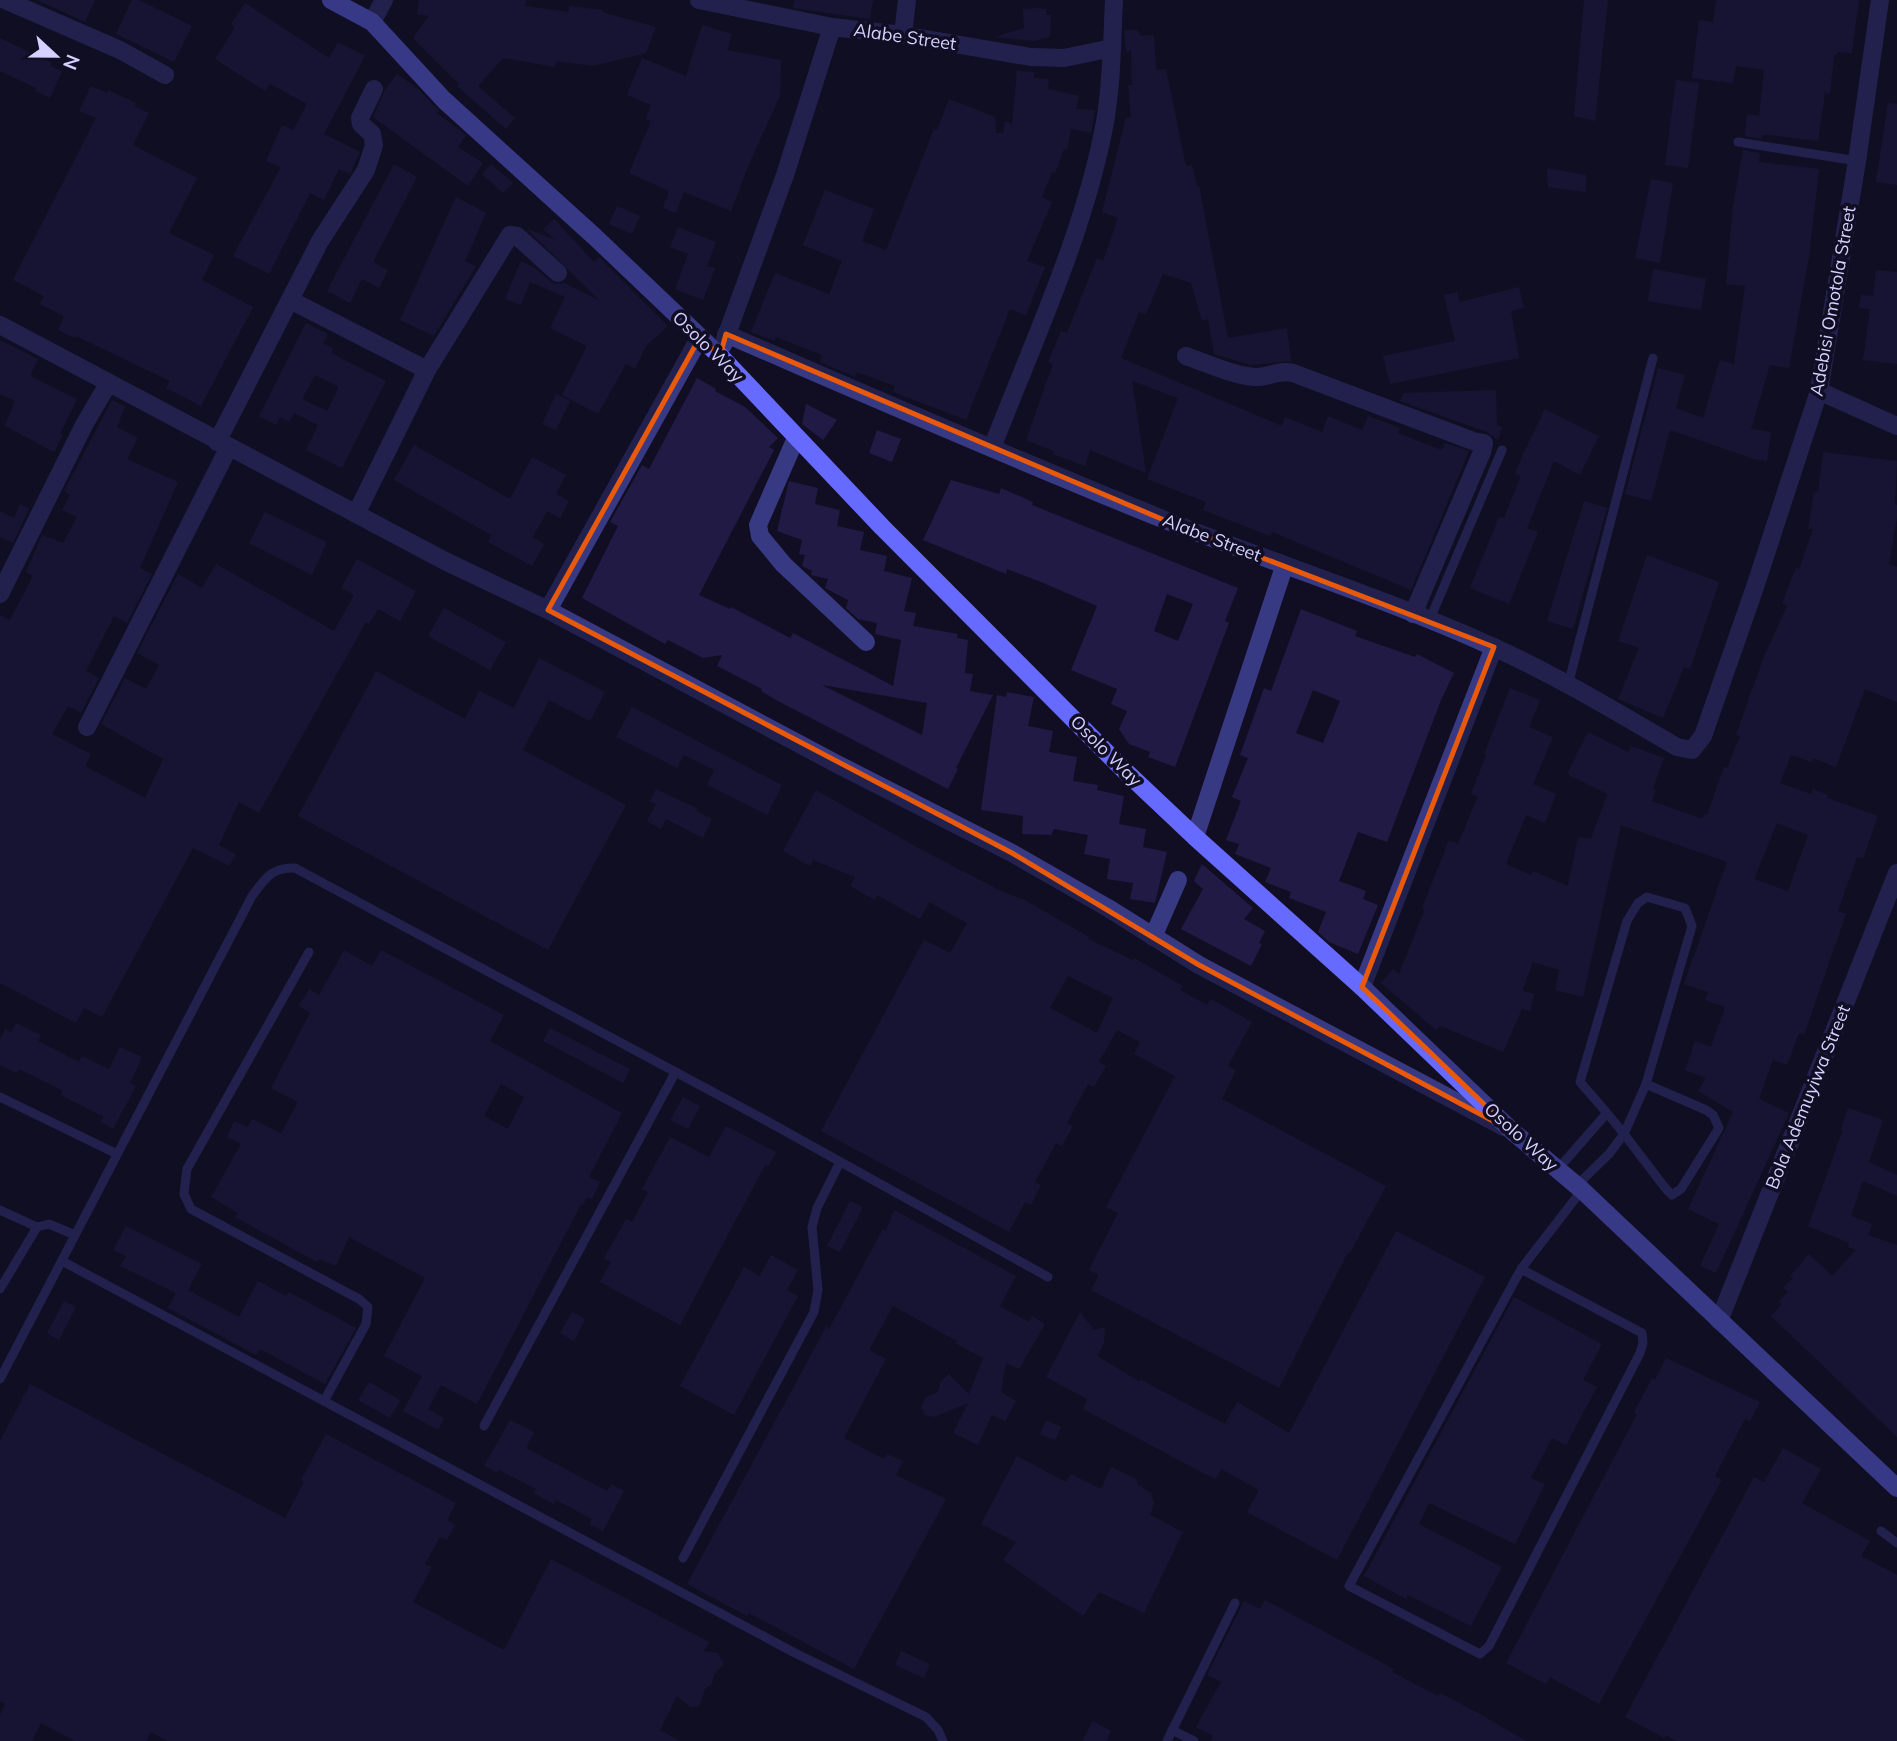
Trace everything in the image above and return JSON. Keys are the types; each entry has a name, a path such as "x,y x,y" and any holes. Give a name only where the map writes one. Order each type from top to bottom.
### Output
{"main road":[{"name":"Osolo Way","path":"331,0 372,22 444,100 595,237 720,356 796,438 1123,769 1362,987 1511,1131 1579,1188 1897,1489"}],"street":[{"path":"5,0 120,50 165,75"},
{"path":"372,22 384,0"},
{"name":"Alabe Street","path":"699,0 832,27 904,35 1031,57 1064,58 1112,48"},
{"path":"904,35 907,0"},
{"path":"992,448 1064,263 1091,185 1105,120 1114,0"},
{"name":"Adebisi Omotola Street","path":"1692,750 1703,736 1819,391 1886,4"},
{"path":"720,356 785,175 832,27"},
{"path":"87,727 290,300 320,241 366,170 374,145 372,134 361,124 360,118 374,89"},
{"path":"356,514 427,370 510,234 517,236 558,273"},
{"path":"290,300 427,370"},
{"path":"0,325 445,561 548,610 1012,853 1108,908 1199,965 1511,1131"},
{"name":"Alabe Street","path":"726,334 992,448 1284,567 1422,616 1494,647 1678,747 1692,750"},
{"path":"548,610 699,337"},
{"path":"1186,356 1239,374 1257,377 1284,371 1484,443 1422,616"},
{"path":"0,593 84,425 108,384"},
{"path":"1819,391 1897,426"},
{"path":"796,438 758,525 760,536 783,564 866,642"},
{"path":"1195,837 1284,567"},
{"path":"1362,987 1494,647"},
{"name":"Bola Ademuyiwa Street","path":"1719,1321 1897,873"},
{"path":"1153,937 1178,880"}],"lane":[{"path":"1738,142 1857,161"},
{"path":"1568,685 1653,358"},
{"path":"1422,616 1502,450"},
{"path":"0,1379 252,896 267,877 281,867 295,868 1048,1277"},
{"path":"1521,1269 1642,1333 1643,1343 1489,1646 1480,1654 1349,1586 1521,1269 1579,1188 1624,1134 1646,1084 1692,926 1685,908 1647,897 1638,903 1627,921 1580,1082 1607,1113 1624,1134 1672,1195 1681,1189 1719,1128 1713,1115 1706,1110 1646,1084"},
{"path":"309,952 187,1168 184,1194 191,1209 359,1299 368,1307 366,1324 324,1401"},
{"path":"484,1426 675,1073"},
{"path":"0,1097 117,1154"},
{"path":"1558,1169 1607,1113"},
{"path":"683,1558 814,1312 818,1290 812,1227 817,1208 840,1162"},
{"path":"0,1210 37,1227 49,1224 75,1235"},
{"path":"0,1289 37,1227"},
{"path":"62,1261 793,1652 926,1717 938,1730 943,1741"},
{"path":"1881,1531 1897,1543"},
{"path":"1167,1741 1235,1603"},
{"path":"1172,1730 1194,1741"}],"highlighted area":[{"path":"726,334 1164,520 1494,647 1362,987 1512,1131 1199,965 1012,853 548,610 700,337 720,356"}],"building":[{"path":"37,0 95,0 85,22"},
{"path":"132,0 139,0 192,26 174,62 116,34"},
{"path":"419,0 526,0 525,6 569,12 569,6 603,10 602,12 656,27 646,53 593,66 556,61 555,67 503,58 478,86 515,118 506,129 457,86 459,84 413,38 429,16 417,14"},
{"path":"794,0 873,0 870,19 793,8"},
{"path":"1584,0 1608,0 1595,121 1574,116"},
{"path":"1716,0 1859,0 1852,53 1838,52 1834,55 1830,94 1825,93 1818,141 1769,135 1762,135 1762,139 1745,136 1747,114 1759,116 1764,70 1736,66 1733,83 1692,78 1699,20 1713,22"},
{"path":"245,3 329,58 338,42 365,56 324,134 360,152 350,174 339,169 324,200 310,193 269,274 233,256 281,167 266,161 282,125 293,130 307,104 270,84 265,91 215,59 235,27 231,24"},
{"path":"1023,9 1046,9 1046,15 1051,15 1050,37 1034,41 995,37 1024,28"},
{"path":"702,25 732,34 727,50 781,60 780,96 731,211 684,192 676,213 663,208 669,191 629,173 651,121 646,119 651,105 627,95 642,58 686,76"},
{"path":"1124,30 1137,30 1141,36 1154,35 1156,70 1166,69 1186,166 1192,165 1197,186 1199,185 1228,338 1287,328 1291,361 1251,365 1214,354 1208,319 1202,321 1191,283 1163,274 1146,314 1139,312 1121,358 1282,426 1285,417 1322,432 1328,416 1362,430 1368,416 1400,428 1398,433 1442,450 1445,443 1469,451 1411,590 1272,532 1270,536 1203,510 1206,502 1147,479 1178,398 1132,381 1146,473 1090,450 1085,466 1026,440 1053,364 1048,362 1061,331 1067,333 1097,258 1103,261 1118,218 1102,212 1126,118 1131,117 1128,85 1132,85 1131,50 1126,52"},
{"path":"0,38 52,63 50,66 62,71 50,98 35,91 36,88 0,71"},
{"path":"1017,71 1034,72 1034,78 1049,79 1048,89 1079,96 1076,109 1095,110 1091,133 1071,129 1067,150 1064,149 1055,173 1052,172 1042,197 1052,202 1027,261 1045,267 1026,315 1010,309 966,420 893,392 895,386 857,372 855,377 820,362 822,355 776,337 775,341 751,332 775,273 829,294 842,261 803,245 825,190 874,209 862,241 886,250 934,129 937,130 949,99 995,117 996,133 1003,133 1005,121 1012,124"},
{"path":"397,74 418,89 439,111 437,113 466,135 458,147 483,163 468,186 373,117 385,90"},
{"path":"1676,80 1699,83 1688,168 1665,165"},
{"path":"91,86 107,93 108,90 136,103 134,106 149,113 133,145 197,178 169,233 214,255 202,280 253,307 201,406 166,388 170,381 58,330 64,316 40,304 44,296 13,280 96,118 79,111"},
{"path":"1888,103 1897,104 1897,185 1876,182"},
{"path":"1743,150 1760,153 1759,162 1819,169 1809,257 1789,368 1770,365 1751,429 1771,432 1767,461 1670,430 1651,501 1625,494 1658,368 1685,375 1676,408 1703,418 1720,360 1734,364 1745,286 1726,284 1733,206"},
{"path":"394,164 417,177 373,262 388,270 379,288 362,279 350,303 327,291"},
{"path":"491,164 513,183 503,193 482,174"},
{"path":"1547,168 1586,175 1586,192 1548,187"},
{"path":"1651,179 1673,183 1660,263 1635,258"},
{"path":"456,197 486,213 465,261 476,266 434,336 400,320"},
{"path":"617,206 640,216 632,234 609,224"},
{"path":"554,219 594,262 599,257 668,326 646,346 635,369 626,364 598,414 562,395 587,346 550,328 565,297 530,282 521,305 505,299 521,261 535,268 551,282 564,283 600,301 527,229 556,240 543,229"},
{"path":"678,227 716,242 707,266 715,268 703,300 675,289 688,254 670,247"},
{"path":"1653,269 1706,279 1701,310 1648,301"},
{"path":"1876,270 1897,272 1897,364 1863,360 1870,309 1859,308 1861,295 1873,296"},
{"path":"1519,287 1524,308 1511,311 1519,358 1390,384 1383,356 1455,341 1444,295 1457,292 1460,302"},
{"path":"306,323 328,334 323,343 333,348 331,353 386,381 342,468 306,450 318,425 294,413 289,422 280,417 276,425 259,416","holes":["315,375 339,387 327,411 302,399"]},
{"path":"0,340 38,359 30,376 77,399 54,452 5,426 15,401 0,394"},
{"path":"697,378 745,407 778,438 769,447 774,450 699,595 730,609 731,607 790,638 793,633 893,686 901,640 875,634 877,623 858,619 846,608 848,600 825,588 828,579 811,575 812,571 802,566 805,555 799,554 802,540 777,531 789,481 818,488 815,504 840,510 837,526 864,532 860,550 887,556 884,571 912,578 904,611 916,613 913,626 958,634 957,638 968,640 965,673 973,674 970,691 993,695 948,789 776,700 761,691 762,689 717,666 722,655 703,658 668,640 665,644 582,598 618,526 610,522 642,465 649,469","holes":["822,685 927,703 922,735"]},
{"path":"1496,390 1497,425 1502,427 1498,440 1487,432 1400,401 1404,393"},
{"path":"556,394 570,401 556,430 542,424"},
{"path":"112,400 125,406 117,427 138,438 127,459 178,482 140,568 152,574 127,623 114,616 86,671 99,678 81,713 68,706 52,734 91,754 85,766 145,798 163,759 101,724 125,678 146,689 159,665 137,653 178,574 202,588 216,564 334,631 354,595 341,588 357,559 416,591 400,621 378,609 369,624 366,622 259,813 239,802 219,845 236,854 229,866 193,848 102,1017 84,1008 76,1023 0,983 0,615 10,620 33,576 26,572 42,535 63,543 77,517 62,510 70,495 64,491"},
{"path":"806,404 837,420 823,440 802,424"},
{"path":"1545,409 1599,436 1580,475 1554,461 1527,528 1538,532 1509,604 1470,588 1499,517 1504,518 1521,476 1515,474"},
{"path":"877,430 901,439 892,462 869,453"},
{"path":"414,445 510,499 532,457 566,475 556,494 569,501 560,518 547,511 533,537 544,544 532,566 488,542 491,535 394,480"},
{"path":"1823,452 1897,461 1897,517 1889,564 1897,567 1897,702 1865,689 1836,767 1813,758 1812,762 1791,755 1780,783 1811,794 1813,789 1828,795 1827,798 1878,816 1863,859 1857,857 1838,911 1846,914 1804,1035 1799,1033 1787,1065 1773,1060 1759,1099 1789,1113 1716,1273 1700,1266 1719,1224 1688,1209 1733,1112 1698,1091 1706,1078 1685,1070 1695,1041 1711,1047 1725,1007 1705,1000 1708,992 1684,984 1727,862 1621,825 1583,997 1555,990 1559,970 1533,962 1522,991 1534,994 1530,1011 1522,1009 1503,1052 1441,1026 1436,1030 1381,983 1393,969 1399,974 1449,840 1458,844 1478,796 1471,794 1486,755 1484,754 1510,688 1540,700 1529,727 1553,737 1533,784 1556,794 1545,823 1526,815 1506,864 1531,875 1533,871 1568,886 1578,837 1591,839 1607,794 1567,774 1588,732 1628,752 1631,746 1664,758 1653,788 1656,790 1652,801 1702,819 1704,814 1707,815 1724,767 1727,768 1740,736 1736,735 1763,659 1787,606 1782,603 1796,568 1799,569 1813,529 1808,529 1814,492 1818,492","holes":["1777,823 1808,835 1788,891 1754,879"]},
{"path":"951,480 999,494 1001,488 1033,502 1032,505 1238,588 1225,621 1229,623 1175,767 1148,757 1150,752 1129,744 1119,729 1127,711 1111,704 1117,689 1071,670 1097,606 1007,569 1006,574 923,540","holes":["1167,594 1193,604 1178,641 1154,631"]},
{"path":"1584,501 1607,508 1573,629 1547,621"},
{"path":"20,504 29,509 13,543 0,537 0,511 14,518"},
{"path":"265,512 327,542 312,575 249,543"},
{"path":"1647,555 1719,582 1690,669 1684,667 1663,718 1618,699 1639,648 1618,641"},
{"path":"444,608 506,642 490,670 428,636"},
{"path":"1301,609 1357,631 1355,636 1415,657 1417,654 1454,673 1441,700 1387,842 1358,832 1339,881 1366,891 1363,899 1378,905 1358,954 1329,942 1318,932 1326,912 1289,898 1291,892 1265,882 1271,868 1235,854 1239,844 1226,840 1241,801 1232,797 1248,758 1240,755 1264,688 1271,691","holes":["1313,690 1340,701 1323,743 1296,733"]},
{"path":"539,658 605,692 590,721 549,700 523,750 626,805 548,950 298,816 376,671 465,719 479,691 514,708"},
{"path":"1007,692 1034,697 1028,726 1053,731 1049,752 1077,757 1073,781 1098,785 1097,790 1124,796 1119,824 1146,829 1143,847 1167,852 1155,903 1130,899 1133,883 1107,879 1110,859 1084,854 1088,835 1054,829 1051,835 1022,834 1023,816 981,810 997,695 1006,697"},
{"path":"632,707 782,785 767,815 707,785 714,770 684,755 677,768 616,737"},
{"path":"656,789 698,809 696,811 712,819 703,838 666,819 661,829 647,821 656,804 650,801"},
{"path":"816,790 922,850 1003,892 1025,900 1089,937 1088,939 1133,960 1134,958 1183,986 1180,990 1207,1005 1211,999 1252,1022 1228,1066 1236,1070 1222,1099 1386,1186 1350,1253 1348,1252 1279,1388 1091,1290 1099,1275 1089,1270 1118,1213 1106,1207 1175,1076 1134,1054 1140,1042 1117,1030 1099,1062 1106,1066 1094,1087 1088,1084 1067,1123 1073,1126 1062,1146 1056,1143 1035,1182 1041,1185 1031,1205 1025,1202 1009,1232 821,1131 924,940 950,953 967,923 929,902 920,919 877,895 875,900 850,886 855,877 813,860 810,866 783,851","holes":["1068,976 1113,998 1097,1033 1050,1008"]},
{"path":"1202,864 1253,908 1244,919 1265,931 1251,966 1181,929 1203,889 1194,881"},
{"path":"344,950 372,966 381,950 504,1015 490,1041 622,1113 589,1177 600,1182 592,1199 587,1197 583,1205 581,1204 477,1404 441,1385 428,1409 444,1418 438,1430 403,1411 422,1376 384,1356 425,1278 349,1237 336,1266 319,1259 317,1262 235,1217 238,1213 211,1197 241,1144 227,1137 234,1121 248,1127 252,1119 281,1133 298,1102 271,1088 310,1013 299,1006 309,989 319,995","holes":["501,1084 524,1097 508,1129 484,1116"]},
{"path":"16,1023 41,1035 38,1041 79,1062 82,1056 109,1069 120,1047 142,1057 130,1083 136,1086 113,1129 101,1122 104,1117 61,1095 63,1091 19,1069 17,1073 0,1065 0,1040 5,1029 11,1032"},
{"path":"550,1028 630,1069 623,1083 543,1041"},
{"path":"683,1097 700,1106 688,1129 670,1120"},
{"path":"1848,1108 1883,1120 1869,1162 1897,1175 1897,1196 1863,1181 1851,1216 1872,1224 1868,1235 1897,1245 1897,1437 1771,1316 1782,1304 1779,1301 1788,1292 1783,1288 1793,1278 1790,1276 1809,1254 1832,1276 1856,1250 1848,1247 1849,1243 1808,1226 1843,1130 1841,1129"},
{"path":"726,1126 776,1152 768,1167 765,1165 680,1325 600,1282 611,1262 604,1258 626,1219 632,1222 648,1192 642,1189 670,1137 709,1157"},
{"path":"850,1201 863,1207 840,1252 827,1246"},
{"path":"894,1210 1016,1276 1000,1306 1029,1322 1032,1316 1045,1324 1019,1369 1006,1363 1001,1392 1016,1401 1005,1421 992,1415 978,1445 953,1433 968,1403 934,1417 925,1415 921,1406 926,1397 938,1392 941,1381 949,1374 969,1394 983,1358 893,1306 869,1350 886,1359 844,1438 884,1459 887,1454 903,1461 896,1475 946,1499 854,1669 749,1613 747,1616 687,1584 826,1327 829,1329 883,1229 886,1231"},
{"path":"126,1226 202,1264 188,1290 239,1317 258,1281 286,1296 289,1292 356,1328 325,1384 260,1349 256,1355 168,1308 176,1293 120,1266 126,1256 113,1250"},
{"path":"1396,1231 1485,1277 1337,1560 1247,1512 1259,1490 1221,1469 1216,1479 1203,1473 1083,1409 1087,1399 1046,1377 1080,1312 1094,1330 1105,1327 1104,1343 1097,1356 1140,1382 1141,1380 1225,1424 1237,1402 1289,1433"},
{"path":"771,1255 798,1270 787,1290 798,1296 734,1415 680,1386 744,1267 760,1276"},
{"path":"1514,1297 1602,1344 1583,1380 1597,1387 1566,1445 1552,1438 1531,1478 1545,1484 1515,1544 1429,1503 1419,1524 1502,1567 1471,1626 1408,1595 1406,1599 1364,1576"},
{"path":"64,1301 76,1307 59,1340 47,1333"},
{"path":"572,1312 585,1319 574,1341 560,1333"},
{"path":"1666,1358 1760,1402 1750,1421 1745,1419 1715,1476 1722,1480 1599,1704 1550,1677 1546,1684 1506,1663 1637,1414 1634,1412"},
{"path":"369,1382 400,1400 390,1418 358,1400"},
{"path":"30,1384 285,1518 304,1482 301,1480 326,1434 456,1503 447,1520 455,1525 447,1540 440,1537 425,1564 432,1567 413,1602 504,1650 551,1559 709,1642 704,1651 718,1653 723,1662 722,1666 714,1675 712,1684 705,1689 699,1706 690,1707 677,1696 660,1730 680,1741 168,1741 151,1732 146,1741 75,1741 41,1723 32,1741 0,1741 0,1715 5,1704 0,1701 0,1441"},
{"path":"510,1420 534,1432 526,1448 607,1491 611,1484 624,1491 603,1531 589,1524 592,1519 556,1500 554,1504 534,1493 536,1489 499,1470 497,1473 484,1466"},
{"path":"1046,1420 1061,1427 1055,1440 1040,1434"},
{"path":"1783,1448 1821,1469 1802,1503 1870,1541 1861,1556 1897,1575 1897,1741 1676,1741 1666,1735 1664,1738 1625,1717 1754,1477 1764,1482"},
{"path":"1017,1456 1066,1482 1071,1474 1101,1489 1111,1467 1138,1480 1137,1484 1151,1493 1154,1503 1150,1515 1183,1532 1144,1613 1099,1592 1083,1616 1003,1560 1016,1542 981,1524"},
{"path":"1265,1600 1394,1669 1392,1672 1438,1696 1440,1693 1526,1741 1211,1741 1213,1736 1196,1727 1221,1682 1207,1675 1244,1601 1260,1609"},
{"path":"901,1651 930,1664 924,1678 895,1665"},
{"path":"1093,1721 1111,1731 1106,1741 1082,1741"}]}
